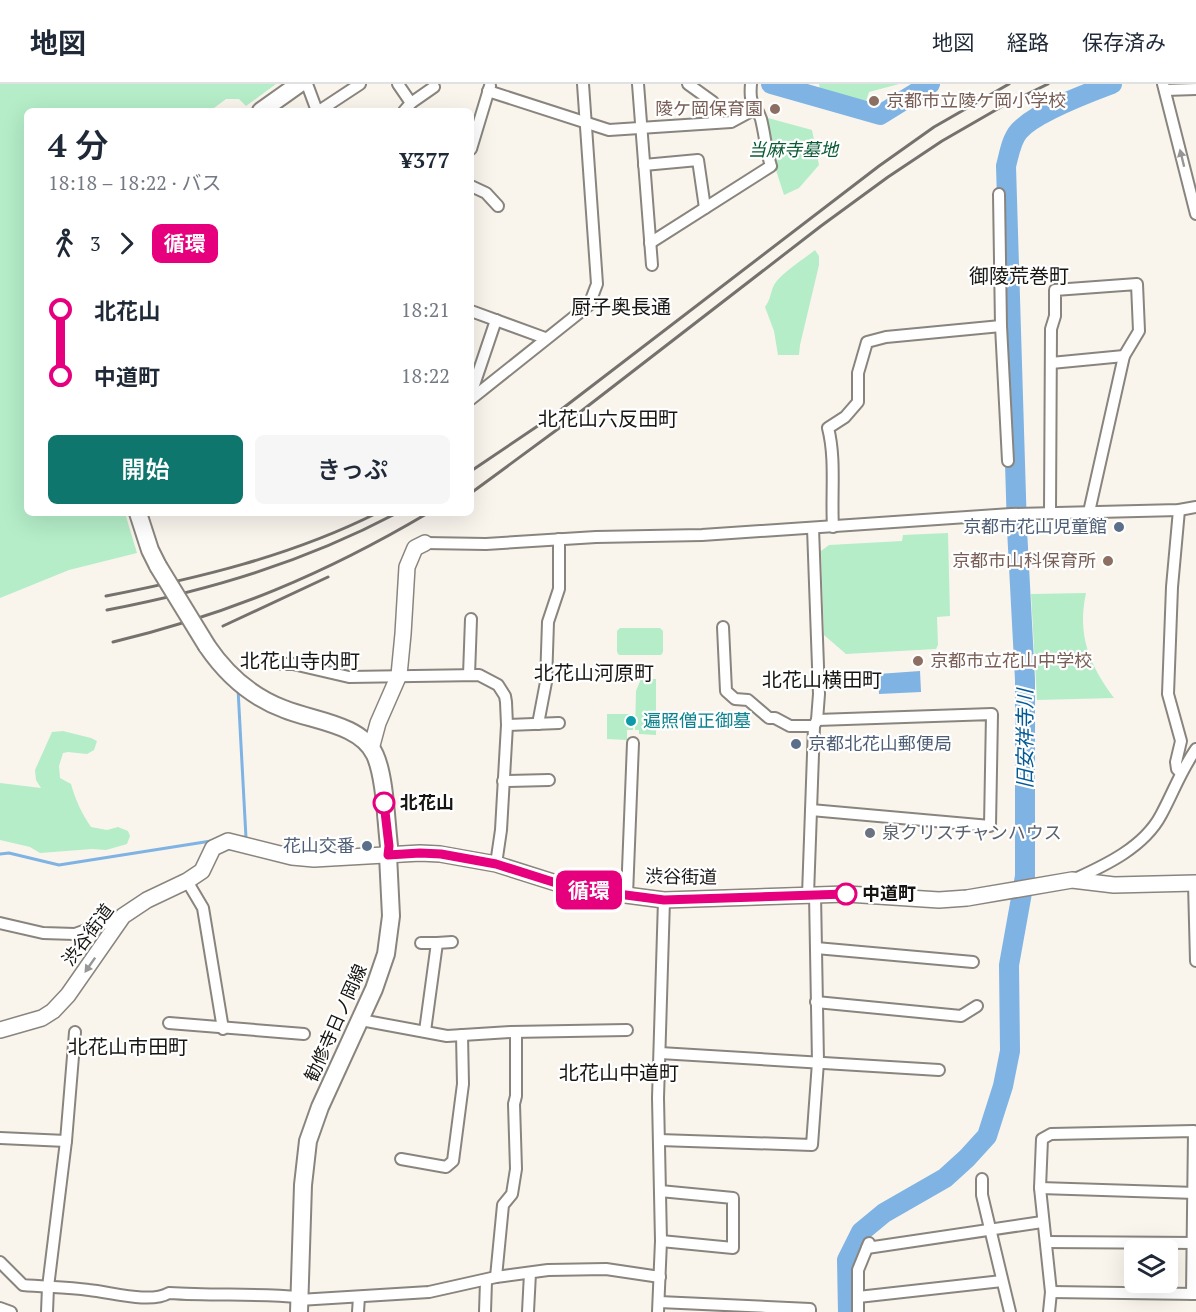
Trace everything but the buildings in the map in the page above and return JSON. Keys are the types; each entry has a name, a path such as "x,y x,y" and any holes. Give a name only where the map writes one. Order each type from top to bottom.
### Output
{"main road":[{"path":"265,108 298,84"},
{"path":"139,516 158,566 207,646 227,671 255,694 284,710 355,733 371,748"},
{"path":"371,748 378,723 399,675 405,575 413,552 425,543"},
{"name":"勧修寺日ノ岡線","path":"299,1303 303,1185 308,1141 320,1107 374,989 388,943 391,916 389,846 377,761 371,748"},
{"name":"渋谷街道","path":"0,1030 42,1017 53,1011 68,995 123,916 147,900 187,881 202,871 213,848 228,841 314,859 420,853 496,864 572,888 664,900 848,894 939,900 1008,892 1072,880 1114,885 1195,883"}],"street":[{"path":"307,84 317,108"},
{"path":"323,108 360,84"},
{"path":"398,84 407,107 434,87"},
{"path":"474,397 589,305 597,284 584,84"},
{"path":"638,84 652,265"},
{"path":"688,84 714,102 714,123"},
{"path":"650,243 771,166 760,119 750,100 751,84"},
{"path":"1196,89 1164,87 1196,214"},
{"path":"474,139 489,88 609,130 732,122 755,109"},
{"path":"644,165 698,160 705,208"},
{"path":"474,187 486,193 498,206"},
{"path":"999,194 1001,326 1008,461"},
{"path":"1050,512 1051,329 1055,316 1055,290 1137,284 1139,332 1124,356 1089,512"},
{"path":"474,312 545,338"},
{"path":"474,385 496,320"},
{"path":"833,527 832,443 828,428 845,417 858,402 858,373 867,342 886,337 1001,326"},
{"path":"1052,363 1124,356"},
{"path":"425,543 486,544 559,539 702,535 1011,514 1179,510 1196,507"},
{"path":"1179,510 1172,587 1168,694 1181,741 1176,762 1180,772"},
{"path":"659,1140 812,1145 818,1062 816,948 811,895 811,810 819,694 813,528"},
{"path":"538,724 546,682 548,622 559,589 559,539"},
{"path":"470,675 471,619"},
{"path":"723,627 726,691 735,699 748,700 769,718 775,718 790,726 992,714 990,826 811,810"},
{"path":"274,664 293,664 349,676 479,675 493,681 502,690 506,702 507,725 501,830 496,864"},
{"path":"507,725 559,723"},
{"path":"627,896 633,743"},
{"path":"1072,880 1101,867 1129,849 1151,829 1160,817 1180,772 1196,749"},
{"path":"503,781 549,780"},
{"path":"187,881 203,908 223,1029"},
{"path":"1195,883 1196,961"},
{"path":"664,900 658,1098 661,1241 658,1307 810,1309 810,1312"},
{"path":"0,923 42,933 75,934 123,916"},
{"path":"421,943 452,942"},
{"path":"425,1031 437,943"},
{"path":"816,948 973,962"},
{"path":"816,1002 961,1016 977,1006"},
{"path":"361,1020 447,1036 627,1030"},
{"path":"169,1023 304,1034"},
{"path":"47,1312 66,1141 75,1032"},
{"path":"485,1312 503,1204 512,1194 516,1169 513,1104 516,1096 516,1032"},
{"path":"401,1159 446,1167 453,1161 463,1084 462,1035"},
{"path":"660,1053 939,1070"},
{"path":"1049,1312 1051,1292 1040,1188 1042,1139 1051,1134 1194,1131 1196,1152 1194,1294 1051,1292"},
{"path":"0,1138 66,1141"},
{"path":"982,1179 982,1195 1010,1312"},
{"path":"1040,1188 1194,1192"},
{"path":"660,1191 733,1198 733,1248 661,1241"},
{"path":"858,1312 858,1270 868,1245 1042,1222"},
{"path":"1046,1242 1195,1243"},
{"path":"0,1262 23,1285 150,1297 164,1296 169,1293 203,1296 260,1294 299,1303 429,1292 491,1279 578,1268 606,1269 660,1277"},
{"path":"528,1312 530,1273"},
{"path":"858,1297 1002,1281"},
{"path":"358,1312 359,1297"},
{"path":"0,1308 10,1312"}],"green space":[{"path":"0,84 276,84 246,106 239,99 226,99 214,108 24,108 24,516 126,516 137,553 69,570 0,598"},
{"path":"819,84 899,84 869,92 866,101 820,89"},
{"name":"当麻寺墓地","path":"765,119 812,130 819,165 799,188 784,195 768,145"},
{"path":"815,250 819,256 819,265 799,355 778,355 774,331 765,307 777,280"},
{"path":"948,533 950,616 937,617 938,645 936,649 846,654 824,635 821,551 829,545 902,541 903,535"},
{"path":"1086,593 1083,622 1087,648 1098,673 1114,698 1037,700 1031,594"},
{"path":"620,628 660,628 663,631 663,652 661,655 619,655 617,631"},
{"path":"641,679 656,679 656,735 639,734 639,730 635,730 636,691"},
{"path":"607,714 633,714 633,730 627,730 627,740 607,739"},
{"path":"63,731 97,741 94,750 87,754 63,753 59,766 60,778 71,784 79,806 91,827 107,830 118,827 128,831 130,836 127,844 106,850 40,853 30,847 0,840 0,783 41,788 36,780 35,770 52,732"}],"water":[{"path":"920,671 921,692 879,694 878,674"}],"waterway":[{"path":"771,84 880,115 930,84"},
{"name":"旧安祥寺川","path":"848,1312 847,1260 861,1232 884,1213 945,1178 967,1158 987,1136 1003,1086 1010,1051 1009,965 1025,876 1025,680 1017,529 1006,166 1014,139 1027,124 1063,104 1112,84"},
{"path":"238,689 246,838 243,837"},
{"path":"0,854 9,853 59,865 211,841"}],"railway":[{"path":"474,469 554,415 879,166 934,127 1009,84"},
{"path":"474,491 888,177 942,141 1001,107 1048,84"},
{"path":"106,596 244,564 311,542 370,516"},
{"path":"107,610 183,593 256,572 327,546 391,516"},
{"path":"113,642 197,619 275,590 352,555 423,516"},
{"path":"223,626 328,577"}],"bus line":[{"name":"循環","path":"384,803 388,855 441,854 496,864 572,888 664,900 846,894"}],"place":[{"name":"京都市立陵ケ岡小学校","path":"874,101"},
{"name":"陵ケ岡保育園","path":"775,109"},
{"name":"京都市花山児童館","path":"1119,527"},
{"name":"京都市山科保育所","path":"1108,561"},
{"name":"京都市立花山中学校","path":"918,661"},
{"name":"遍照僧正御墓","path":"631,721"},
{"name":"京都北花山郵便局","path":"796,744"},
{"name":"北花山","path":"384,803"},
{"name":"泉クリスチャンハウス","path":"870,833"},
{"name":"花山交番","path":"367,846"},
{"name":"中道町","path":"846,894"}],"district":[{"name":"御陵荒巻町","path":"1019,276"},
{"name":"厨子奥長通","path":"621,307"},
{"name":"北花山六反田町","path":"608,419"},
{"name":"北花山寺内町","path":"300,661"},
{"name":"北花山河原町","path":"594,673"},
{"name":"北花山横田町","path":"822,680"},
{"name":"北花山市田町","path":"128,1047"},
{"name":"北花山中道町","path":"619,1073"}]}
